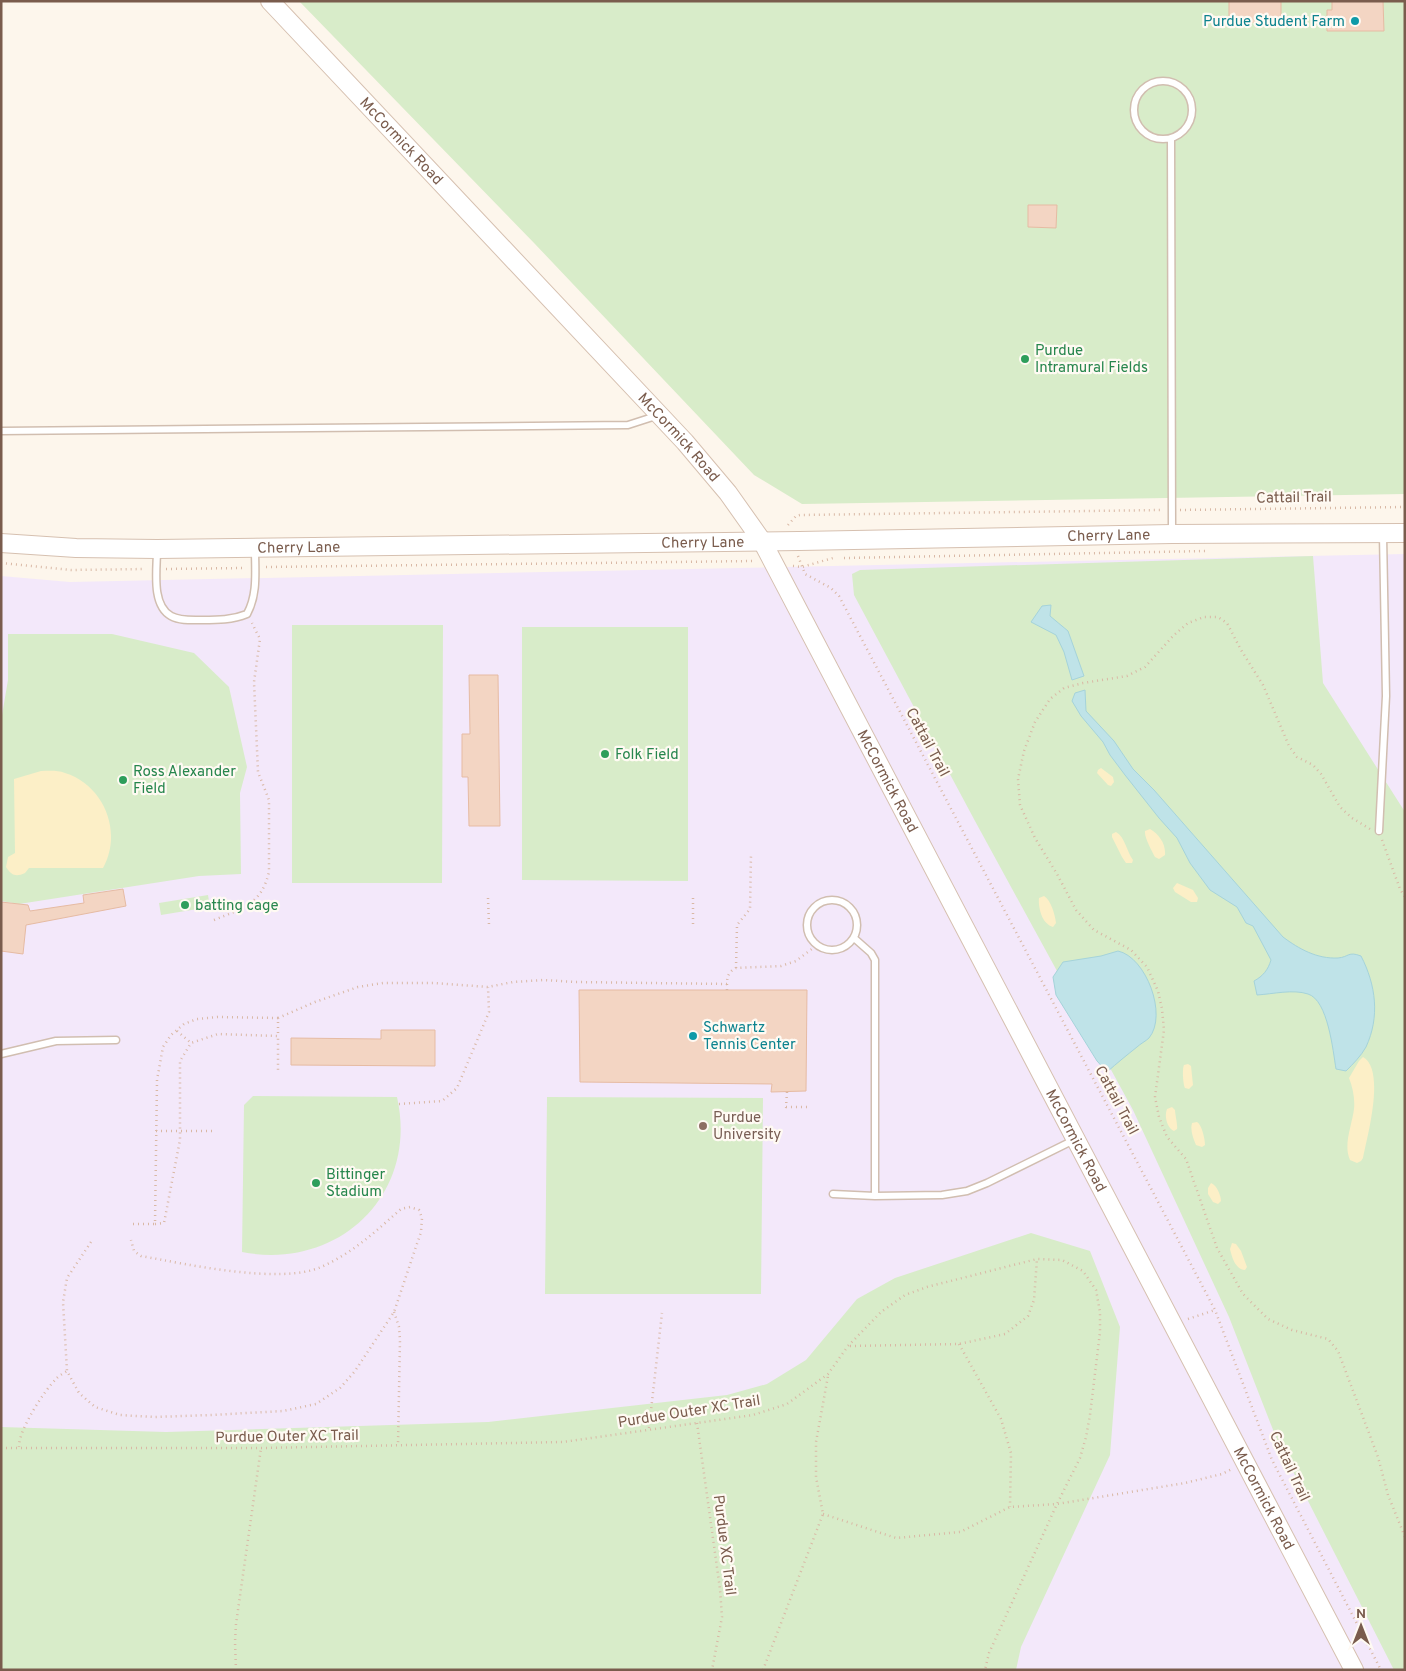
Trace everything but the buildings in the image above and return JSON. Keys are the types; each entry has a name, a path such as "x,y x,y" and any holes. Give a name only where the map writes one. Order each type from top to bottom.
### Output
{"street":[{"name":"McCormick Road","path":"270,1 685,442 728,494 762,542 1074,1140 1148,1275 1354,1670"},
{"name":"Cherry Lane","path":"1,543 76,548 157,549 762,542 1172,534 1405,533"}],"lane":[{"path":"1160,81 1179,85 1191,100 1191,119 1187,128 1171,138 1161,139 1152,137 1138,125 1134,116 1134,106 1137,97 1143,89 1160,81"},
{"path":"1171,138 1172,534"},
{"path":"1,431 628,425 660,415"},
{"path":"1379,832 1386,696 1383,533"},
{"path":"157,549 159,601 164,611 184,620 221,620 238,618 248,614 254,596 255,548"},
{"path":"833,899 843,902 850,907 855,914 857,922 854,938 841,948 832,950 824,949 817,945 811,940 806,924 812,909 818,903 833,899"},
{"path":"854,938 871,953 875,960 874,1196"},
{"path":"1,1054 56,1041 116,1040"},
{"path":"833,1194 874,1196 942,1195 967,1191 1074,1140"}],"path":[{"name":"Cattail Trail","path":"1183,510 1405,507"},
{"path":"787,530 788,523 800,515 1160,510"},
{"path":"1,563 71,570 751,561 802,568 831,558 1215,551"},
{"path":"801,564 802,568"},
{"name":"Cattail Trail","path":"802,568 805,574 831,588 839,596 1215,1310 1272,1460 1381,1670"},
{"path":"214,920 245,908 260,895 267,882 269,872 269,800 258,772 254,682 260,639 248,614"},
{"path":"1405,897 1400,889 1379,832 1368,828 1352,818 1340,807 1321,774 1313,765 1297,756 1289,746 1263,686 1227,623 1218,617 1204,617 1188,623 1145,667 1126,676 1064,688 1050,699 1035,722 1024,751 1018,779 1020,805 1035,838 1076,910 1094,930 1130,950 1142,961 1147,967 1158,991 1164,1030 1155,1097 1158,1117 1167,1137 1186,1159 1217,1248 1243,1294 1268,1319 1292,1330 1328,1339 1338,1351 1378,1457 1388,1495 1405,1537"},
{"path":"736,968 737,925 750,909 751,854"},
{"path":"488,898 489,924"},
{"path":"693,898 693,925"},
{"path":"727,990 727,977 730,971 736,968 781,966 796,961 817,945"},
{"path":"155,1224 157,1080 160,1059 163,1047 170,1035 184,1024 197,1019 217,1017 278,1018 315,1002 358,987 383,983 488,987 513,982 544,980 727,984"},
{"path":"399,1104 442,1101 457,1088 489,1012 488,987"},
{"path":"278,1018 278,1070"},
{"path":"177,1031 191,1043"},
{"path":"132,1224 164,1223 180,1140 180,1061 191,1043 218,1034 278,1036"},
{"path":"787,1092 786,1107 810,1107"},
{"path":"156,1131 216,1131"},
{"path":"91,1242 68,1278 63,1302 67,1371 79,1393 95,1407 120,1415 154,1416 283,1411 316,1404 340,1388 355,1371 394,1312 420,1232 422,1218 419,1210 410,1207 401,1209 359,1246 320,1268 287,1274 210,1268 141,1256 134,1252 131,1240"},
{"path":"848,1346 959,1344 1005,1334 1028,1316 1034,1300 1037,1259"},
{"name":"Purdue Outer XC Trail","path":"1,1448 261,1448 564,1442 754,1415 787,1404 828,1374 848,1346 881,1312 905,1295 927,1287 1037,1259 1062,1260 1083,1271 1096,1290 1100,1312 1100,1332 1086,1437 1080,1458 993,1644 985,1670"},
{"path":"1172,1324 1215,1310"},
{"path":"394,1312 399,1327 400,1340 398,1446"},
{"path":"649,1429 662,1313"},
{"path":"959,1344 1001,1419 1011,1453 1010,1507"},
{"path":"19,1448 19,1440 26,1424 56,1378 67,1371"},
{"path":"763,1670 822,1514 816,1477 816,1442 828,1374"},
{"name":"Purdue XC Trail","path":"697,1424 720,1589 722,1617 712,1670"},
{"path":"236,1670 236,1624 261,1448"},
{"path":"822,1514 896,1538 960,1532 1010,1507 1057,1504 1185,1483 1222,1474 1245,1462"}],"shaded area":[{"name":"Purdue University","path":"1405,554 1405,1670 1,1670 1,576 70,582"}],"green space":[{"name":"Purdue Intramural Fields","path":"299,1 1405,1 1405,494 802,504 754,475 535,244"},
{"path":"1313,556 1323,683 1405,812 1405,1670 1394,1670 1277,1440 1229,1317 1133,1110 854,595 852,574 860,570"},
{"path":"292,625 443,625 442,883 292,883"},
{"name":"Folk Field","path":"522,627 688,627 688,881 522,880"},
{"name":"Ross Alexander Field","path":"8,634 112,634 194,653 229,687 247,767 240,793 241,874 199,876 19,904 1,901 1,721 8,680"},
{"name":"batting cage","path":"208,895 210,907 161,915 159,903"},
{"name":"Bittinger Stadium","path":"253,1096 397,1097 401,1132 396,1165 383,1194 364,1218 339,1237 310,1249 277,1255 242,1252 244,1105"},
{"path":"547,1097 763,1098 761,1294 545,1294"},
{"path":"1031,1233 1090,1251 1120,1327 1110,1455 1021,1647 1016,1670 1,1670 1,1427 166,1432 488,1422 727,1395 767,1384 806,1360 857,1299 895,1278"}],"sand":[{"path":"1101,768 1113,777 1114,782 1111,786 1097,773"},
{"path":"41,771 62,772 79,779 99,799 110,825 111,840 109,854 103,868 29,868 25,873 17,875 12,874 6,867 8,857 15,853 14,779"},
{"path":"1150,829 1163,843 1165,855 1159,859 1155,857 1148,844 1145,831"},
{"path":"1116,832 1124,841 1133,860 1132,863 1126,863 1122,857 1112,837 1112,834"},
{"path":"1177,883 1193,890 1198,898 1197,902 1191,902 1175,892 1173,888"},
{"path":"1044,896 1051,904 1054,912 1056,923 1053,927 1046,923 1040,911 1039,898"},
{"path":"1363,1057 1370,1064 1374,1089 1371,1120 1363,1158 1357,1163 1350,1160 1347,1148 1354,1105 1349,1078"},
{"path":"1188,1064 1191,1066 1193,1085 1189,1089 1185,1088 1183,1076 1184,1065"},
{"path":"1172,1107 1175,1110 1177,1125 1177,1129 1174,1131 1168,1125 1166,1118 1167,1109"},
{"path":"1197,1122 1204,1136 1205,1145 1202,1147 1196,1145 1192,1134 1192,1123"},
{"path":"1211,1183 1219,1194 1221,1201 1218,1204 1213,1202 1208,1194 1208,1188"},
{"path":"1232,1243 1236,1244 1241,1251 1247,1267 1245,1270 1234,1262 1230,1249"}],"water":[{"path":"1051,605 1050,616 1068,631 1084,676 1072,680 1064,652 1056,635 1031,622 1042,606"},
{"path":"1085,690 1086,711 1114,741 1133,769 1154,790 1283,937 1302,949 1323,957 1338,958 1351,954 1361,956 1373,990 1375,1013 1366,1047 1346,1071 1336,1069 1325,1016 1315,998 1308,994 1296,992 1257,995 1254,981 1265,972 1271,960 1253,926 1246,923 1237,907 1210,890 1190,863 1177,838 1125,775 1103,742 1081,716 1072,701 1075,693"},
{"path":"1118,951 1128,956 1137,964 1145,975 1155,1002 1156,1016 1154,1028 1149,1038 1107,1072 1097,1061 1056,995 1053,977 1063,962 1101,956"}],"place":[{"name":"Purdue Student Farm","path":"1355,21"},
{"name":"Purdue Intramural Fields","path":"1025,359"},
{"name":"Folk Field","path":"605,754"},
{"name":"Ross Alexander Field","path":"123,780"},
{"name":"batting cage","path":"185,905"},
{"name":"Schwartz Tennis Center","path":"693,1036"},
{"name":"Purdue University","path":"703,1126"},
{"name":"Bittinger Stadium","path":"316,1183"}]}
